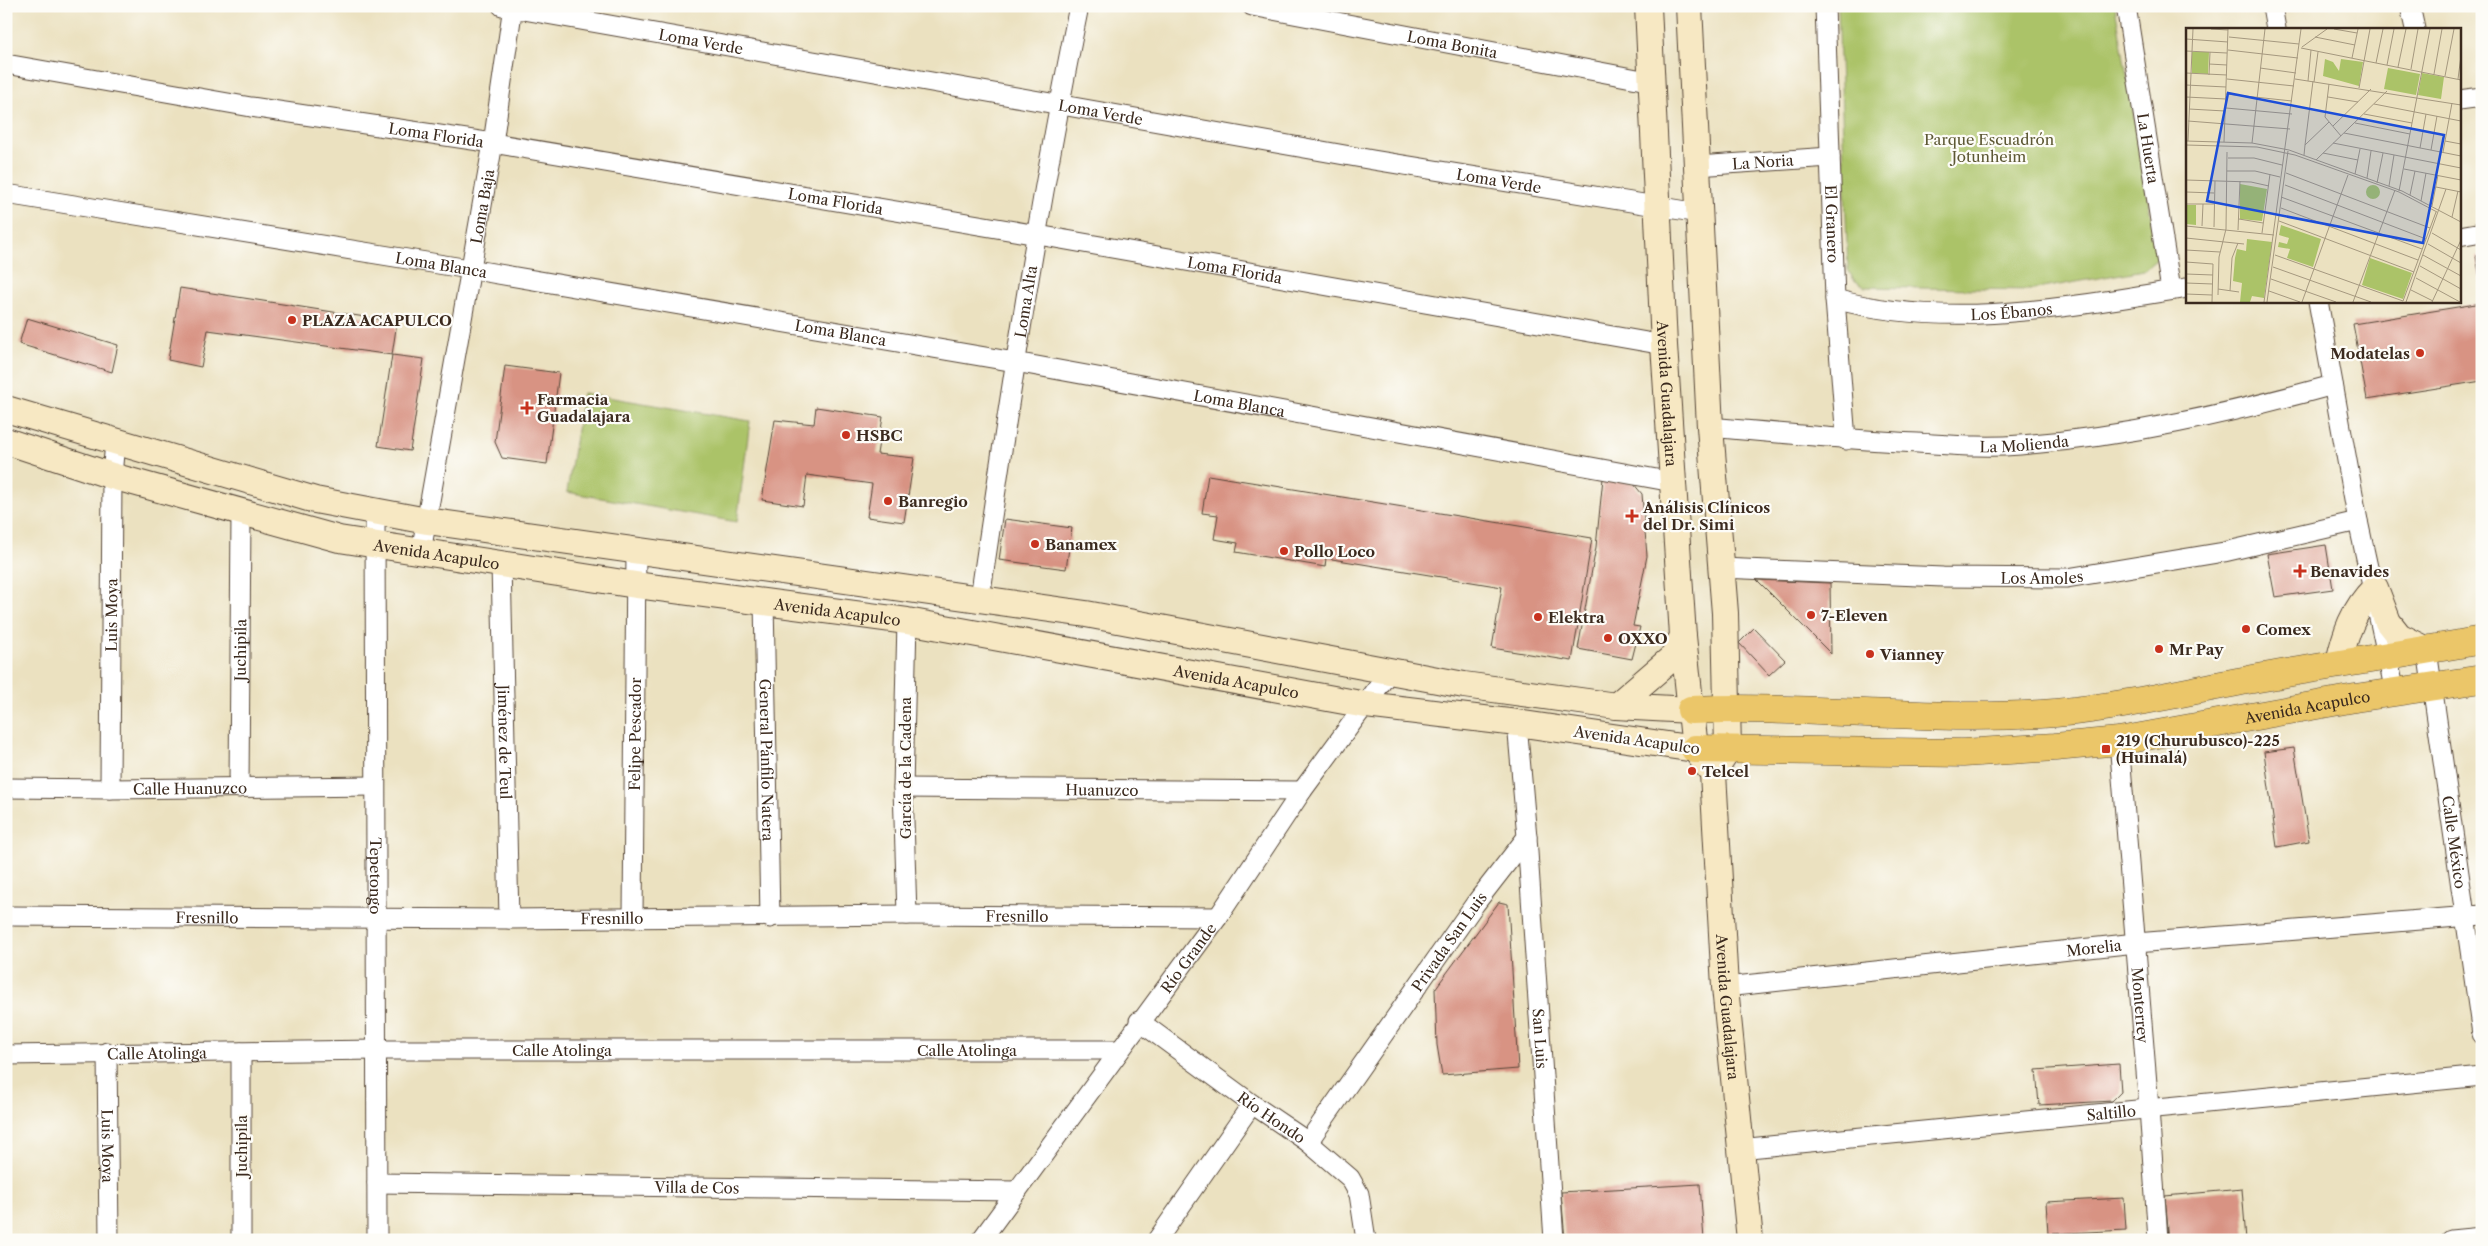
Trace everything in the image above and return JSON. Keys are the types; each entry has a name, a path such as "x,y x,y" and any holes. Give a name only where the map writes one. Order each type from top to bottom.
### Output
{"main road":[{"name":"Avenida Guadalajara","path":"1648,6 1659,206 1664,345 1683,636 1695,749"},
{"path":"1689,6 1710,426 1721,568 1728,708 1728,750 1713,773 1695,749"},
{"name":"Avenida Acapulco","path":"6,409 315,500 375,512 636,552 1086,614 1464,685 1616,706 1691,710 1728,708 1943,715 2056,713 2482,640"},
{"name":"Avenida Acapulco","path":"6,441 112,476 340,539 636,585 907,621 1366,705 1517,723 1695,749 1963,753 2118,741 2395,692 2482,680"},
{"path":"2339,663 2343,643 2353,616 2362,601 2374,588 2388,622 2399,636 2427,650"},
{"path":"1616,706 1673,657 1683,636"},
{"name":"Avenida Guadalajara","path":"1713,773 1725,987 1739,1149 1750,1240"}],"street":[{"name":"Loma Alta","path":"980,598 1016,362 1059,105 1080,6"},
{"name":"Loma Bonita","path":"1252,6 1653,82"},
{"name":"El Granero","path":"1825,6 1835,299 1846,440"},
{"name":"La Huerta","path":"2126,6 2179,289"},
{"path":"2272,6 2276,28"},
{"path":"2410,6 2415,28"},
{"name":"Loma Verde","path":"509,7 1373,160 1699,213"},
{"name":"Loma Baja","path":"421,552 469,269 493,143 509,7"},
{"name":"Loma Florida","path":"6,64 251,107 493,143 1038,235 1664,345"},
{"path":"2460,100 2482,97"},
{"name":"La Noria","path":"1697,166 1830,157"},
{"name":"Loma Blanca","path":"6,194 469,269 1016,362 1673,482"},
{"path":"2460,236 2482,232"},
{"name":"Los Ébanos","path":"1835,299 1882,310 1976,314 2048,310 2179,289"},
{"path":"2318,302 2358,521 2389,657 2395,692"},
{"name":"La Molienda","path":"1710,426 1846,440 1975,446 2059,441 2227,414 2333,385"},
{"name":"Luis Moya","path":"110,789 112,476 114,442"},
{"name":"Tepetongo","path":"375,512 376,666 374,786 377,1240"},
{"name":"Juchipila","path":"239,788 241,513"},
{"name":"Los Amoles","path":"1721,568 1934,576 2067,578 2224,552 2358,521"},
{"name":"Felipe Pescador","path":"633,918 636,552"},
{"name":"Jiménez de Teul","path":"501,564 509,919"},
{"name":"General Pánfilo Natera","path":"764,601 770,918"},
{"name":"García de la Cadena","path":"907,621 903,788 907,915"},
{"name":"Calle México","path":"2427,650 2473,916 2482,1034"},
{"name":"Río Grande","path":"981,1240 1139,1021 1218,916 1302,791 1390,672"},
{"path":"1517,723 1527,837"},
{"name":"Monterrey","path":"2118,741 2136,943 2158,1240"},
{"name":"Calle Huanuzco","path":"6,788 110,789 374,786"},
{"name":"Huanuzco","path":"903,788 1302,791"},
{"name":"Privada San Luis","path":"1308,1142 1475,904 1527,837"},
{"name":"San Luis","path":"1527,837 1554,1240"},
{"name":"Fresnillo","path":"6,916 509,919 770,918 907,915 1218,916"},
{"name":"Morelia","path":"1725,987 2136,943 2473,916"},
{"name":"Río Hondo","path":"1139,1021 1252,1104 1308,1142 1350,1178 1359,1194 1366,1240"},
{"name":"Calle Atolinga","path":"6,1055 107,1052 377,1050 1118,1050"},
{"name":"Luis Moya","path":"107,1052 110,1240"},
{"name":"Juchipila","path":"241,1052 241,1240"},
{"name":"Saltillo","path":"1739,1149 2482,1076"},
{"path":"1158,1240 1252,1104"},
{"name":"Villa de Cos","path":"377,1183 1016,1191"},
{"path":"2451,1240 2482,1237"}],"green space":[{"name":"Parque Escuadrón Jotunheim","path":"1838,6 2115,6 2158,258 2144,270 2031,290 1865,287 1854,280 1848,270"},
{"path":"583,393 750,421 737,522 567,492"}],"building":[{"path":"2476,256 2482,256 2482,284 2481,284"},
{"path":"180,288 397,322 392,355 208,330 201,367 168,360"},
{"name":"Modatelas","path":"2482,303 2482,381 2367,399 2353,324"},
{"path":"27,318 118,345 112,372 19,344"},
{"path":"392,355 424,359 410,451 378,446"},
{"name":"Farmacia Guadalajara","path":"505,366 559,373 547,464 502,458 495,442"},
{"path":"816,407 883,417 877,454 914,458 904,522 867,517 872,484 807,475 803,506 762,500 775,420 814,424"},
{"path":"1208,475 1592,538 1572,661 1492,648 1502,587 1326,558 1325,567 1236,552 1238,543 1214,539 1218,515 1202,513"},
{"path":"1603,478 1633,483 1642,494 1647,556 1633,626 1640,627 1632,659 1578,649 1596,547"},
{"name":"Banamex","path":"1005,519 1072,528 1066,569 999,560"},
{"name":"Benavides","path":"2326,545 2333,589 2275,597 2267,554"},
{"name":"7-Eleven","path":"1757,580 1830,583 1831,654"},
{"path":"1754,628 1785,660 1769,675 1739,643"},
{"path":"2294,748 2309,841 2277,847 2264,752"},
{"path":"1499,902 1508,904 1518,1069 1442,1075 1437,1045 1435,989"},
{"path":"2119,1064 2121,1092 2112,1101 2039,1105 2036,1070"},
{"path":"1700,1184 1704,1240 1565,1240 1561,1192"},
{"path":"2242,1189 2246,1240 2169,1240 2165,1196"},
{"path":"2124,1198 2126,1230 2048,1234 2046,1202"}],"place":[{"name":"PLAZA ACAPULCO","path":"292,320"},
{"name":"Modatelas","path":"2420,353"},
{"name":"Farmacia Guadalajara","path":"527,408"},
{"name":"HSBC","path":"846,435"},
{"name":"Banregio","path":"888,501"},
{"name":"Análisis Clínicos del Dr. Simi","path":"1632,516"},
{"name":"Banamex","path":"1035,544"},
{"name":"Pollo Loco","path":"1284,551"},
{"name":"Benavides","path":"2300,571"},
{"name":"7-Eleven","path":"1811,615"},
{"name":"Elektra","path":"1538,617"},
{"name":"Comex","path":"2246,629"},
{"name":"OXXO","path":"1608,638"},
{"name":"Mr Pay","path":"2159,649"},
{"name":"Vianney","path":"1870,654"},
{"name":"219 (Churubusco)-225 (Huinalá)","path":"2106,749"},
{"name":"Telcel","path":"1692,771"}]}
